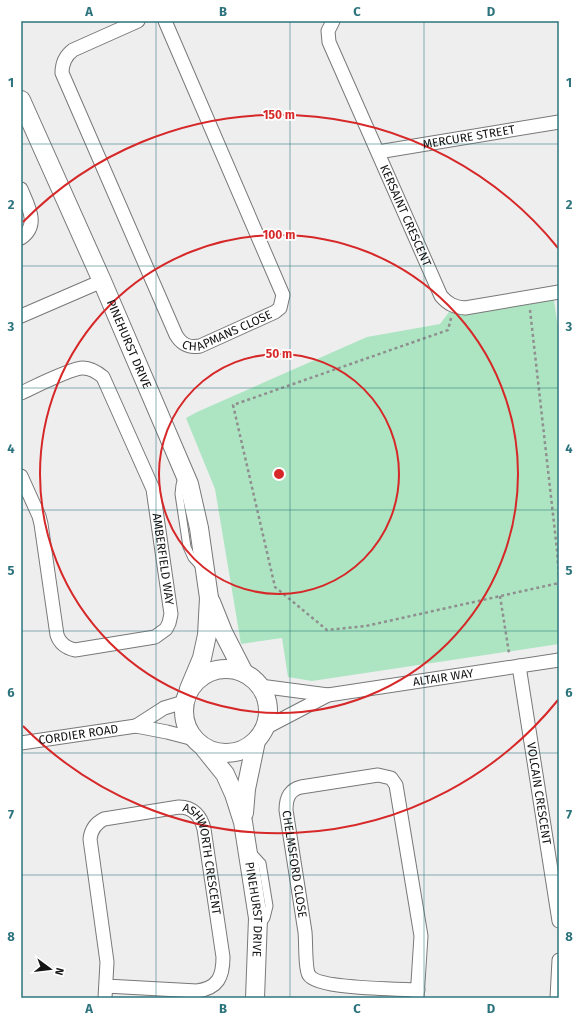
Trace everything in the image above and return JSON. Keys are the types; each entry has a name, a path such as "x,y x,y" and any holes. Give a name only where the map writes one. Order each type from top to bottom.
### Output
{"street":[{"name":"CHAPMANS CLOSE","path":"138,21 73,50 65,58 62,73 176,335 183,344 194,347 200,346 275,312 280,308 283,295 164,21"},
{"name":"KERSAINT CRESCENT","path":"332,21 328,31 328,42 378,152 436,288 446,302 454,306"},
{"name":"PINEHURST DRIVE","path":"21,100 102,281 189,484 195,510 209,598 207,635 202,658 186,695"},
{"name":"MERCURE STREET","path":"378,152 559,122"},
{"path":"21,190 31,212 32,218 29,231 21,238"},
{"path":"21,316 102,281"},
{"path":"454,306 472,307 559,292"},
{"name":"AMBERFIELD WAY","path":"21,393 77,369 90,368 103,377 153,489 172,614 170,623 166,629 155,637 75,650 66,647 60,642 57,634 41,524 39,516 21,476"},
{"name":"PINEHURST DRIVE","path":"209,598 223,632 244,673"},
{"name":"ALTAIR WAY","path":"260,686 328,695 559,660"},
{"name":"VOLCAIN CRESCENT","path":"515,666 559,921"},
{"path":"222,668 244,673 250,676 260,686 267,699 268,714 260,734 244,749 230,754 217,753 199,744 187,728 183,715 186,695 197,679 209,672 222,668"},
{"name":"CORDIER ROAD","path":"136,726 186,695"},
{"name":"ALTAIR WAY","path":"260,734 328,695"},
{"name":"CORDIER ROAD","path":"21,743 136,726 167,732 199,744"},
{"name":"PINEHURST DRIVE","path":"243,822 246,789 260,734"},
{"name":"PINEHURST DRIVE","path":"199,744 225,774 234,794 243,822 258,918 255,998"},
{"name":"CHELMSFORD CLOSE","path":"378,775 391,778 396,785 421,936 418,994 335,985 319,982 312,979 308,974 306,966 305,932 286,810 287,799 293,790 302,787 378,775"},
{"name":"ASHWORTH CRESCENT","path":"175,807 188,808 197,813 204,829 223,957 222,973 218,981 206,990 106,992 107,962 90,839 92,830 104,819 175,807"},
{"path":"557,998 559,960"}],"path":[{"path":"528,298 559,578"},
{"path":"454,306 448,330 233,405 275,587 327,630 366,626 559,583"},
{"path":"500,596 515,666"}],"green space":[{"path":"554,300 559,335 559,644 312,681 288,677 282,638 241,644 215,489 186,418 367,337 440,324 449,312 467,314"}]}
